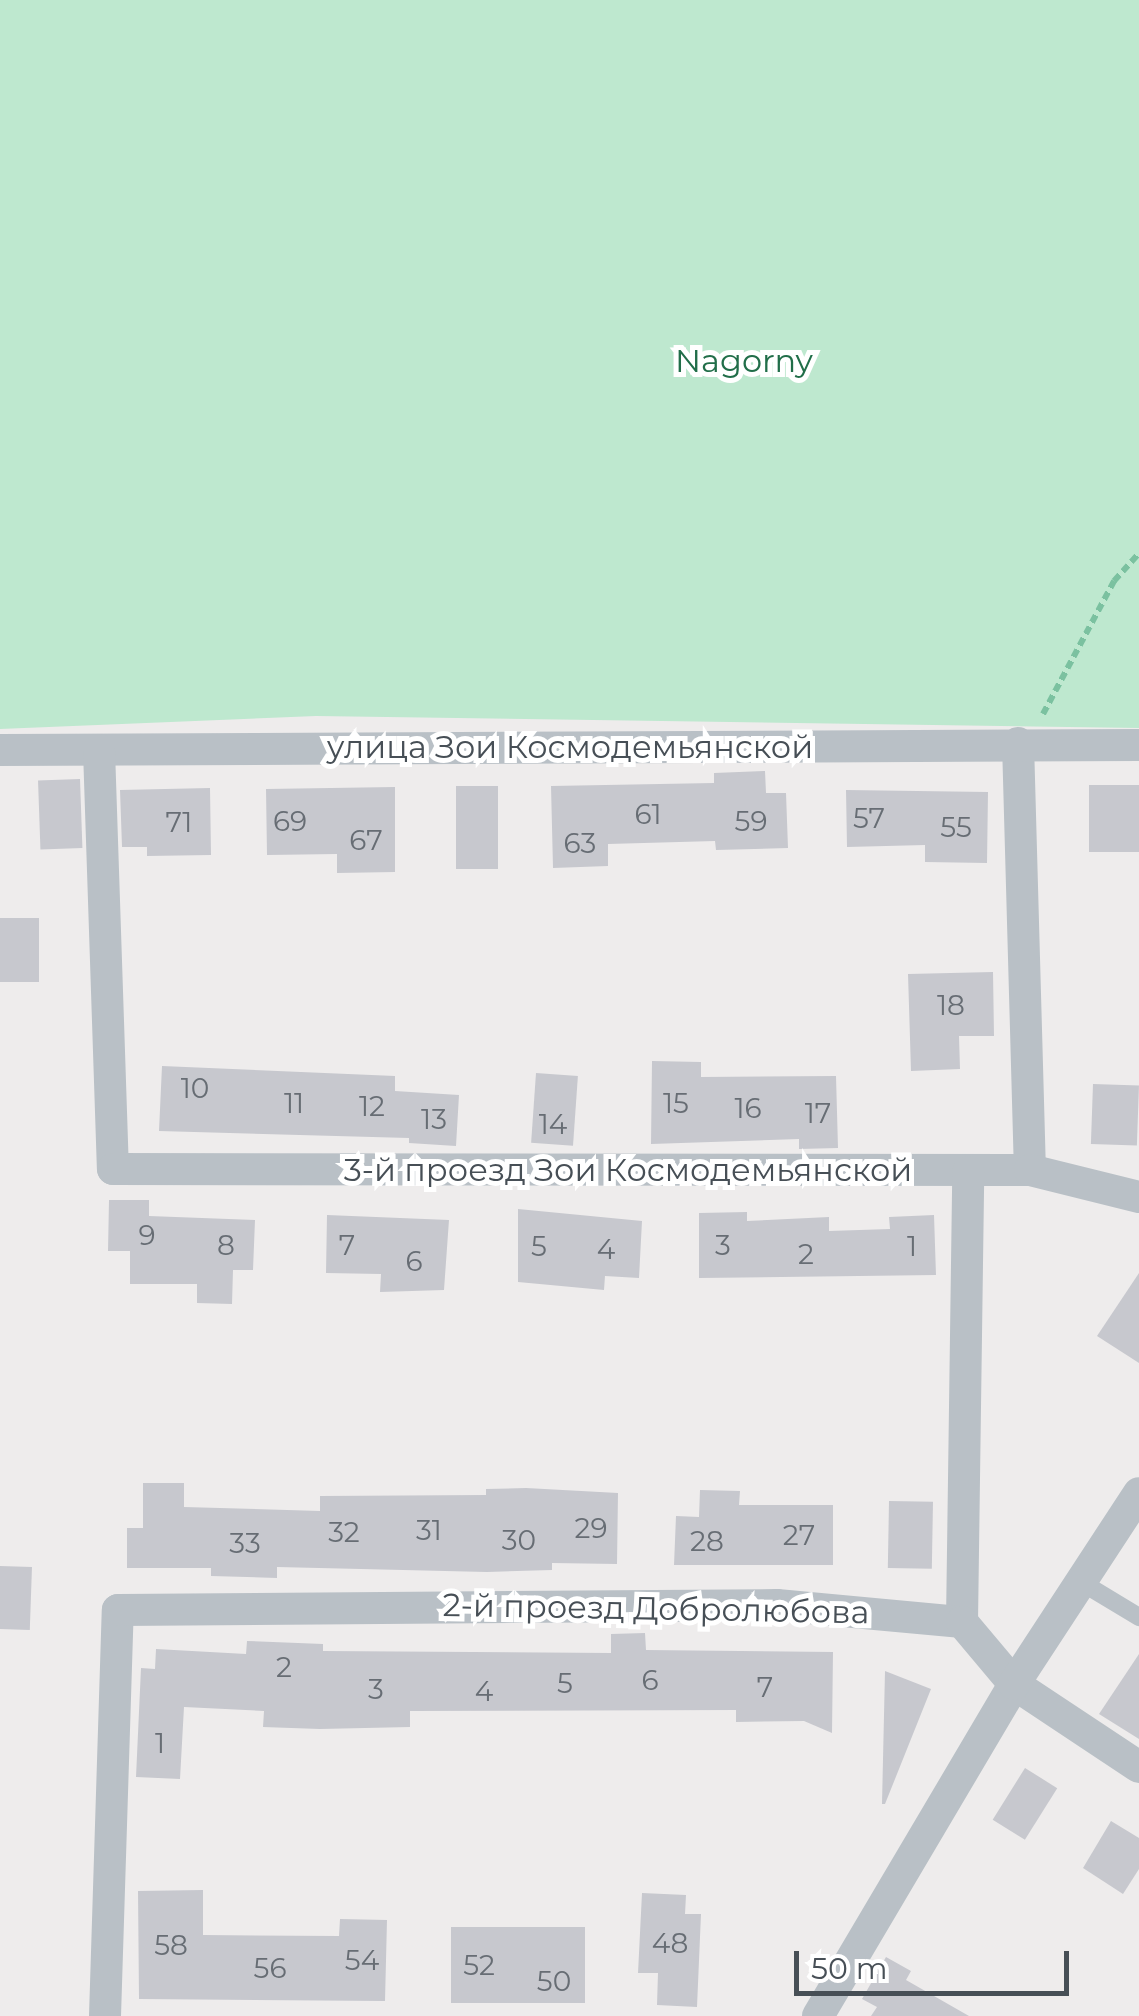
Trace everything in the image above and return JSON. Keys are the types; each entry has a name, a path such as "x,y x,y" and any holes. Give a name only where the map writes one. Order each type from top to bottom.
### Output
{"street":[{"path":"1025,744 1030,1170"},
{"name":"улица Зои Космодемьянской","path":"0,750 1139,746"},
{"name":"3-й проезд Зои Космодемьянской","path":"99,750 113,1169 1030,1170 1139,1197"},
{"path":"968,1172 962,1622 1014,1684 1139,1767"},
{"path":"818,2016 1014,1684 1139,1493"},
{"name":"2-й проезд Добролюбова","path":"105,2016 118,1610 777,1605 962,1622"}],"lane":[{"path":"1081,1582 1139,1617"}],"path":[{"path":"1025,744 1114,580 1139,553"}],"green space":[{"name":"Nagorny","path":"0,0 1139,0 1139,728 316,716 0,729"}],"building":[{"path":"765,771 766,793 786,793 788,848 716,850 715,841 608,844 608,866 553,868 551,786 714,783 714,773"},
{"path":"80,779 82,848 40,849 38,780"},
{"path":"1089,785 1139,785 1139,852 1089,852"},
{"path":"456,786 498,786 498,869 456,869"},
{"path":"395,787 395,872 337,873 337,854 267,855 266,789"},
{"path":"210,788 211,855 147,856 147,847 122,847 120,790"},
{"path":"846,790 988,792 987,863 925,862 925,845 847,847"},
{"path":"0,918 39,918 39,982 0,982"},
{"path":"993,972 994,1036 959,1036 960,1069 911,1071 908,974"},
{"path":"652,1061 701,1062 701,1077 836,1076 838,1148 799,1149 799,1139 651,1144"},
{"path":"162,1066 395,1076 395,1091 459,1095 456,1146 409,1143 409,1138 159,1131"},
{"path":"536,1073 578,1076 573,1146 531,1143"},
{"path":"1093,1084 1139,1086 1137,1146 1091,1144"},
{"path":"109,1200 149,1200 149,1216 255,1220 253,1270 233,1270 232,1304 197,1303 197,1284 130,1284 130,1251 108,1251"},
{"path":"518,1209 642,1221 639,1278 605,1276 604,1290 518,1282"},
{"path":"747,1212 747,1221 829,1217 829,1231 890,1229 889,1217 934,1215 936,1275 699,1278 699,1213"},
{"path":"327,1215 449,1220 444,1290 380,1292 381,1274 326,1273"},
{"path":"1139,1273 1139,1363 1097,1336"},
{"path":"143,1483 184,1483 184,1507 320,1511 320,1496 486,1495 486,1489 526,1488 618,1493 617,1564 552,1563 552,1570 487,1572 277,1567 277,1578 211,1576 211,1568 127,1568 127,1528 143,1528"},
{"path":"700,1490 740,1491 739,1505 833,1505 833,1565 674,1565 676,1516 699,1517"},
{"path":"889,1501 933,1502 932,1569 888,1568"},
{"path":"0,1566 32,1567 30,1630 0,1629"},
{"path":"645,1633 646,1650 833,1652 832,1733 804,1721 736,1722 736,1710 410,1711 410,1727 320,1729 263,1727 264,1711 184,1707 180,1779 136,1777 141,1668 155,1669 156,1649 246,1654 247,1641 323,1644 323,1651 611,1653 611,1634"},
{"path":"1139,1654 1139,1739 1099,1714"},
{"path":"885,1671 931,1689 882,1804"},
{"path":"1025,1768 1057,1788 1025,1840 993,1820"},
{"path":"1111,1821 1139,1838 1139,1869 1123,1894 1083,1868"},
{"path":"203,1890 203,1935 339,1936 340,1919 387,1920 385,2001 139,1999 138,1891"},
{"path":"642,1893 686,1895 685,1914 701,1914 697,2007 657,2005 658,1973 638,1973"},
{"path":"451,1927 585,1927 585,2003 451,2003"},
{"path":"886,1957 911,1971 906,1980 969,2016 871,2016 877,2007 862,1999"}]}
